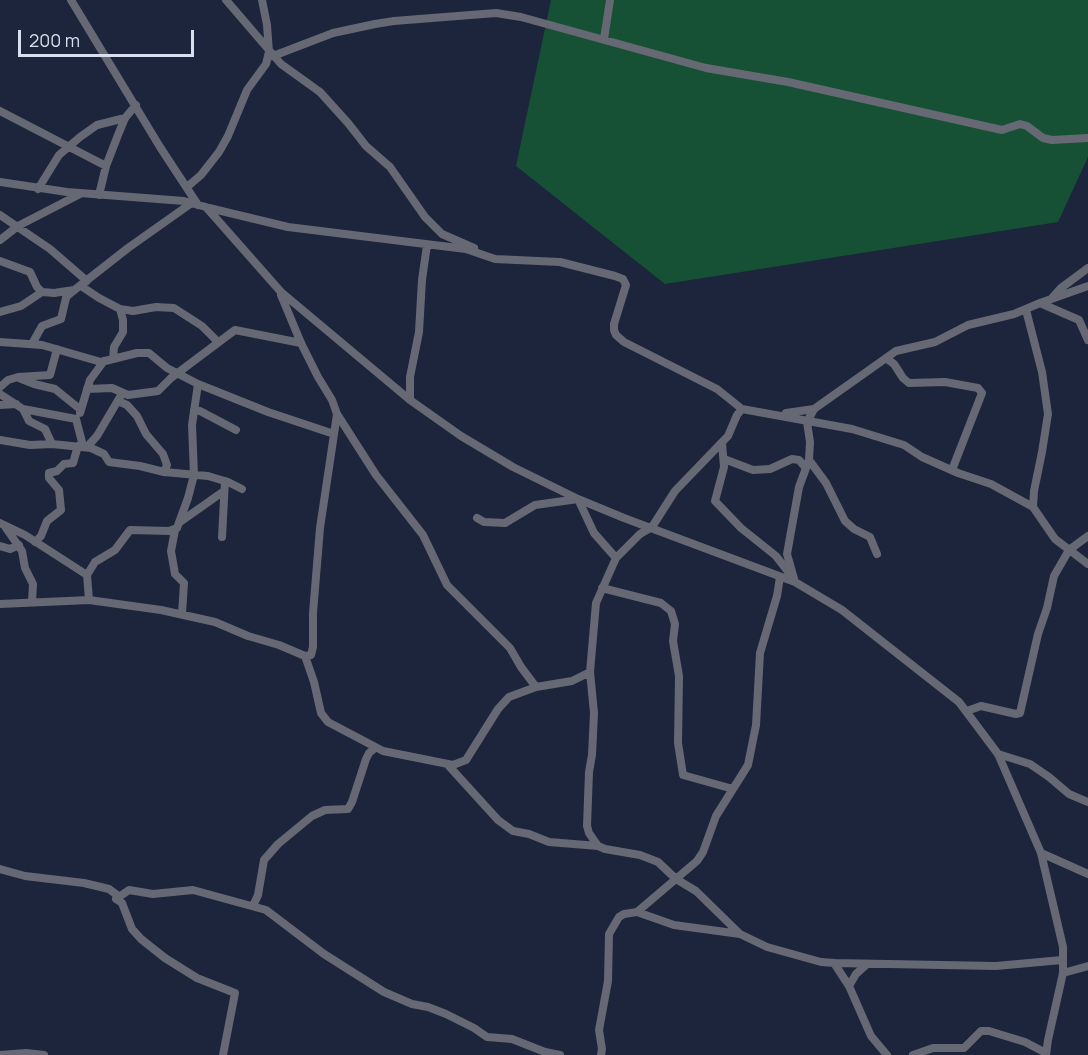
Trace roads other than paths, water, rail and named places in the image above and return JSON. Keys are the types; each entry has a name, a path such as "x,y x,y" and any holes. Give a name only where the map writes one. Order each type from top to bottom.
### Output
{"street":[{"path":"72,0 199,205 280,292 410,400 489,453 578,499 795,582 842,610 959,702 967,711 998,754 1041,853 1063,947 1063,973 1046,1054 1025,1042 981,1031 964,1048 933,1048 913,1055"},
{"path":"226,0 271,54 329,102 361,141 396,174 400,184 437,230 488,257"},
{"path":"187,187 201,175 219,152 247,90 271,54 262,0"},
{"path":"604,39 610,0"},
{"path":"271,54 333,33 375,24 480,13 521,17 706,68 788,82 1002,130 1020,124 1043,138 1053,140 1088,138"},
{"path":"99,195 106,166 125,118 136,105"},
{"path":"0,111 106,166"},
{"path":"38,189 59,155 69,146 97,125 125,118"},
{"path":"0,182 81,194 199,205 288,226 466,249 488,257 507,260 560,262 623,279 626,285 614,330 624,342 717,390 742,409 852,429 899,443 922,457 996,486 1033,507 1055,539 1088,564"},
{"path":"0,240 18,226 81,194"},
{"path":"32,344 42,326 61,319 66,298 129,248 199,205"},
{"path":"0,215 50,249 81,286 99,298 120,309 156,307 174,309 202,326 218,342"},
{"path":"410,400 410,377 419,332 427,245"},
{"path":"0,261 30,272 42,292"},
{"path":"1051,299 1061,288 1088,268"},
{"path":"0,312 21,306 42,292 54,293 81,286"},
{"path":"795,582 788,554 800,487 808,464 810,442 807,422 814,409 899,350 935,342 978,322 1026,310 1088,286"},
{"path":"280,292 318,378 332,400 337,414 376,475 423,535 447,585 510,648 536,687"},
{"path":"1040,303 1079,320 1088,340"},
{"path":"113,359 114,347 123,332 120,309"},
{"path":"1026,310 1042,372 1047,414 1033,507"},
{"path":"120,397 155,392 230,332 240,329 302,342"},
{"path":"0,342 32,344 104,361 137,353 149,353 167,368 198,384 268,412 334,434"},
{"path":"0,387 8,380 18,377 51,375 57,349"},
{"path":"886,358 894,364 909,383 945,382 978,388 982,393 952,470"},
{"path":"82,446 78,420 92,376 104,361"},
{"path":"18,377 55,389 81,410"},
{"path":"182,614 184,583 175,574 171,551 175,530 180,522 194,475 191,438 198,384"},
{"path":"87,389 112,388 137,416 146,434 162,454 167,465 164,472"},
{"path":"0,394 23,409 78,420"},
{"path":"35,542 41,536 47,521 61,510 59,490 49,478 49,473 57,471 64,464 74,463 82,446 98,436 120,397"},
{"path":"0,405 16,404"},
{"path":"23,409 29,422 47,431 52,444"},
{"path":"598,846 587,826 594,713 590,672 594,615 602,588 616,558 640,534 652,528 675,491 731,433 739,411 742,409"},
{"path":"775,414 814,409"},
{"path":"194,410 236,430"},
{"path":"0,604 89,600 182,614 215,622 305,656 311,655 314,647 313,613 319,538 337,414"},
{"path":"0,440 30,445 82,446 104,454 109,462 164,472 208,476 242,489"},
{"path":"722,443 723,472 715,501 741,528 776,556 795,582"},
{"path":"723,459 757,470 775,468 792,459 808,464 826,483 845,520 854,529 870,537 877,554"},
{"path":"222,537 225,481"},
{"path":"180,522 225,491"},
{"path":"477,518 484,522 505,523 535,505 578,499"},
{"path":"578,499 594,533 616,558"},
{"path":"0,523 87,575"},
{"path":"0,523 13,536 23,554 25,568 32,583 32,602"},
{"path":"89,600 87,575 95,562 115,550 130,530 175,530"},
{"path":"967,711 981,706 1016,714 1020,712 1054,576 1070,550 1088,536"},
{"path":"0,546 10,549 19,545"},
{"path":"637,912 701,856 716,816 750,759 756,725 760,653 777,596 780,577"},
{"path":"602,588 661,603 671,611 676,629 673,641 679,676 678,743 683,775 733,789"},
{"path":"305,656 324,718 342,731 375,748 398,755 436,760 448,765 456,765 466,760 498,709 509,697 536,687 563,683 590,672"},
{"path":"253,906 258,895 264,860 278,844 312,816 325,810 348,809 366,759 375,748"},
{"path":"998,754 1030,764 1069,794 1088,802"},
{"path":"448,765 498,820 513,831 529,834 549,842 598,846 612,852 654,860 676,879 696,891 740,934"},
{"path":"1041,853 1088,874"},
{"path":"0,869 25,876 102,886 117,894 116,899"},
{"path":"116,899 129,890 153,894 193,890 253,906 273,915 282,925 324,954 394,997 455,1018 487,1037 512,1039 544,1052 560,1055"},
{"path":"116,899 122,903 132,929 151,947 197,978 235,993 224,1055"},
{"path":"601,1055 599,1030 608,981 609,934 619,917 624,914 637,912 674,925 740,934 767,947 821,962 1007,965 1062,960"},
{"path":"834,963 849,986 877,1044 887,1055"},
{"path":"849,986 856,974 867,964"},
{"path":"1063,973 1088,966"},
{"path":"876,1055 877,1044"},
{"path":"0,1054 44,1055"}]}
